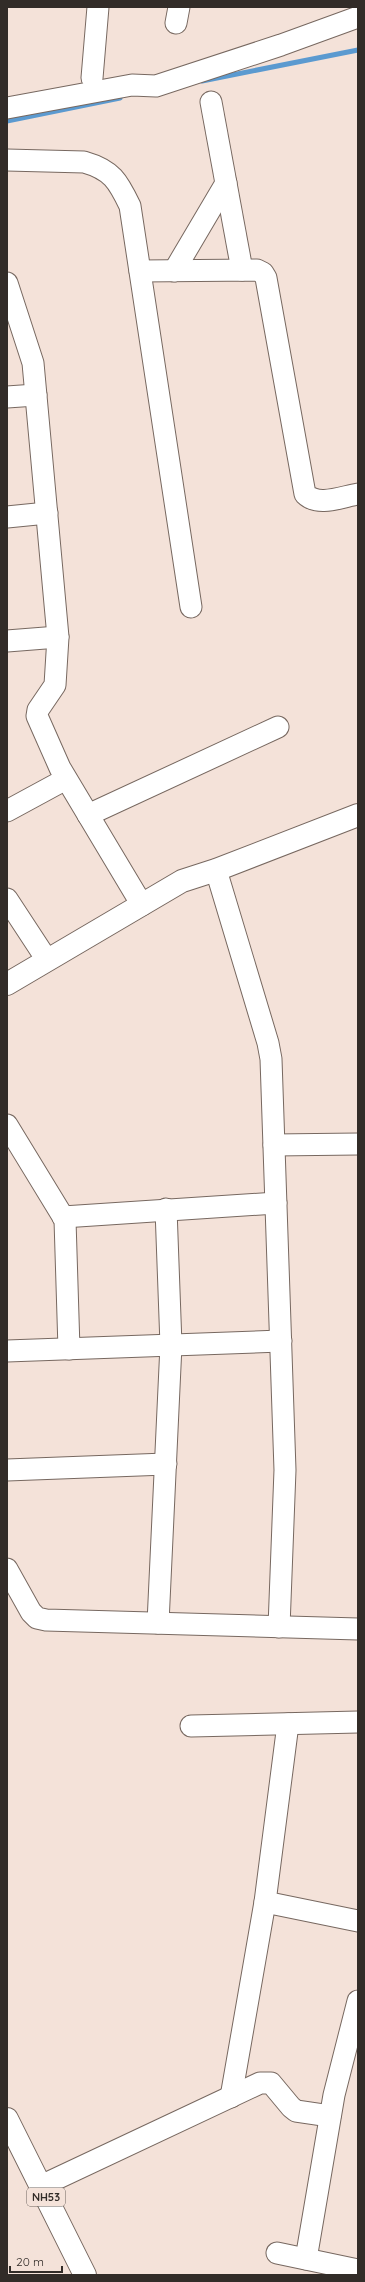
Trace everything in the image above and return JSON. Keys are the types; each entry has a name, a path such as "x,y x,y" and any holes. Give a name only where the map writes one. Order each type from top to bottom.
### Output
{"main road":[{"path":"7,984 182,881 216,870 358,815"},
{"name":"NH53","path":"7,2119 85,2275"}],"street":[{"path":"92,78 98,7"},
{"path":"7,108 132,85 156,86 281,46 358,17"},
{"path":"211,102 242,270"},
{"path":"7,160 84,162 109,172 121,186 130,206 191,607"},
{"path":"174,271 226,183"},
{"path":"140,271 257,270 263,273 266,278 305,494 311,500 318,502 358,494"},
{"path":"7,284 31,354 58,637 55,685 38,710 37,716 66,779 142,905"},
{"path":"7,397 36,395"},
{"path":"7,517 47,513"},
{"path":"7,641 58,637"},
{"path":"88,815 278,727"},
{"path":"7,811 66,779"},
{"path":"216,870 270,1051 286,1481 279,1627"},
{"path":"7,899 47,960"},
{"path":"7,1125 63,1217 66,1226 69,1349"},
{"path":"274,1145 358,1144"},
{"path":"63,1217 166,1209 276,1203"},
{"path":"158,1624 171,1346 166,1209"},
{"path":"7,1351 281,1341"},
{"path":"7,1470 166,1464"},
{"path":"7,1568 31,1612 37,1618 46,1620 358,1630"},
{"path":"191,1726 358,1722"},
{"path":"231,2097 264,1902 288,1724"},
{"path":"264,1902 358,1920"},
{"path":"306,2259 330,2116 354,2030 358,2001"},
{"path":"41,2186 266,2082 271,2083 291,2108 296,2111 330,2116"},
{"path":"277,2253 358,2270"}],"waterway":[{"path":"202,81 358,50"},
{"path":"7,121 120,98"}]}
